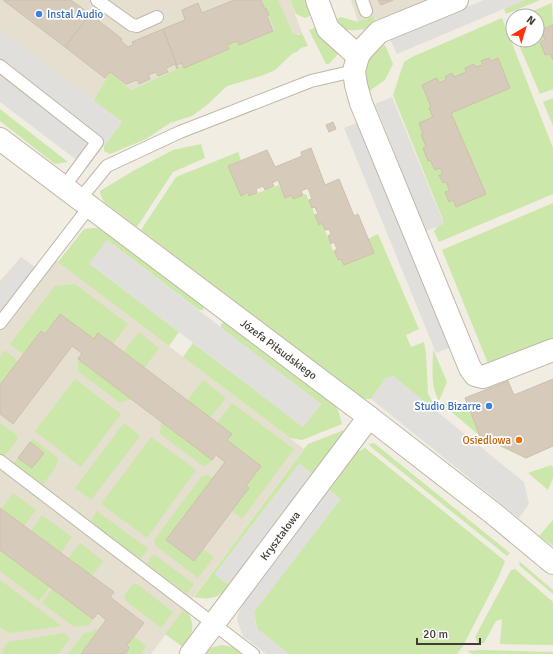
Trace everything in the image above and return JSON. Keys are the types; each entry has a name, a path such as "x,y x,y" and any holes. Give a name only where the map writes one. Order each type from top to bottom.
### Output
{"street":[{"path":"316,0 328,29 356,63"},
{"path":"457,0 379,32 356,63 356,85 361,103 470,368 475,375 483,377 553,350"},
{"name":"Józefa Piłsudskiego","path":"0,139 369,417 494,514 553,563"},
{"name":"Kryształowa","path":"191,654 369,417"}],"lane":[{"path":"97,0 132,25 137,26 157,17"},
{"path":"0,323 78,198 107,166 180,132 356,63"},
{"path":"0,66 97,142 78,198"},
{"path":"0,461 253,654"}],"shaded area":[{"path":"0,0 290,0 302,33 177,69 131,90 110,74 94,101 0,30"},
{"path":"351,0 432,0 363,30 358,22"},
{"path":"484,0 525,0 397,54 390,39"},
{"path":"0,30 122,122 87,168 0,102"},
{"path":"392,97 444,224 426,231 375,104"},
{"path":"359,122 451,347 436,353 344,128"},
{"path":"107,240 321,404 303,427 89,263"},
{"path":"47,253 304,449 151,654 0,654 0,281 21,257 36,268"},
{"path":"21,257 36,268 0,314 0,284"},
{"path":"393,376 524,482 529,504 519,518 371,399 385,379"},
{"path":"299,464 313,474 229,585 215,574"},
{"path":"328,489 341,499 254,612 257,629 289,654 266,654 243,636 237,620 241,604"}],"green space":[{"path":"262,0 278,0 293,34 298,35 302,33 308,46 293,53 275,70 264,75 227,86 207,105 192,116 170,123 146,139 110,154 104,151 104,146 122,122 94,101 110,73 131,90 177,69 181,66 180,63 197,62 228,49 226,44 248,34 251,41 275,30"},
{"path":"290,0 306,0 312,15 305,18 296,14"},
{"path":"525,0 540,0 521,8 506,8"},
{"path":"552,3 553,25 545,28 545,8 540,8"},
{"path":"373,16 377,24 360,30 349,30 344,28 335,20 341,17 358,22"},
{"path":"502,18 505,26 505,48 514,48 553,148 553,194 439,242 434,231 443,220 393,95 404,62 412,57"},
{"path":"317,27 339,53 329,64 326,64 309,30"},
{"path":"383,44 386,47 393,64 385,80 368,92 364,69 368,57 380,45"},
{"path":"520,48 542,48 545,55 550,54 553,60 553,89 540,94"},
{"path":"553,98 553,126 543,102"},
{"path":"0,109 68,162 55,164 0,121"},
{"path":"201,144 205,158 173,172 137,227 104,202 100,191 133,171 173,150"},
{"path":"238,152 241,160 228,166 241,195 248,192 250,196 279,185 285,198 292,195 293,199 306,194 319,224 322,223 337,260 341,259 344,265 373,253 368,239 378,234 419,329 406,335 411,347 424,342 428,394 435,406 432,408 393,376 385,379 371,399 363,399 141,230 176,177"},
{"path":"553,203 553,339 489,366 442,250"},
{"path":"100,228 203,305 203,310 199,310 107,240 90,264 179,332 169,346 58,262 84,229"},
{"path":"75,284 128,324 113,344 99,333 94,339 45,334 41,331 23,354 10,344 55,286"},
{"path":"223,322 334,405 338,410 342,424 302,440 290,438 183,357 193,343 303,427 321,404 221,328"},
{"path":"139,332 159,348 144,368 123,352"},
{"path":"433,349 447,382 439,401 433,382"},
{"path":"5,350 18,361 0,385 0,357"},
{"path":"78,359 131,399 120,403 78,371"},
{"path":"75,379 121,414 81,467 35,431"},
{"path":"203,380 226,398 210,418 187,401"},
{"path":"443,402 469,409 480,436 442,404"},
{"path":"232,403 294,449 242,519 232,511 249,488 246,486 261,466 227,440 232,434 217,423"},
{"path":"161,422 212,460 208,465 203,466 160,434"},
{"path":"0,423 17,435 17,440 3,458 0,455"},
{"path":"124,423 140,436 91,500 75,488"},
{"path":"344,430 313,474 299,464 215,574 229,585 226,590 214,597 194,597 308,444"},
{"path":"151,437 196,470 147,538 101,504"},
{"path":"33,439 58,458 57,465 42,486 13,464 18,458 33,468 44,453 30,442"},
{"path":"374,443 510,553 507,556 369,444"},
{"path":"365,448 505,561 499,576 463,646 457,654 289,654 257,629 254,612 340,499 328,489 354,454"},
{"path":"551,465 553,467 553,478 548,490 528,473"},
{"path":"208,475 213,478 166,540 194,561 203,549 214,557 198,578 156,546 154,540 202,476"},
{"path":"13,493 36,510 24,526 1,509"},
{"path":"97,511 147,548 147,551 140,559 90,522"},
{"path":"42,515 72,537 61,553 31,531"},
{"path":"553,520 553,546 539,536"},
{"path":"80,543 103,561 92,576 68,558"},
{"path":"0,550 50,587 39,601 0,571"},
{"path":"152,555 155,555 194,584 187,594 147,564"},
{"path":"519,561 553,590 553,594 520,566"},
{"path":"515,569 553,602 553,645 500,644 502,619 496,621 484,643 478,643 475,637 511,570"},
{"path":"0,580 62,626 9,633 0,627"},
{"path":"133,584 137,584 173,612 161,628 126,601 124,596"},
{"path":"52,589 93,619 89,625 74,627 42,603"},
{"path":"185,608 191,619 192,628 190,637 183,647 165,634"},
{"path":"96,628 98,630 81,654 68,654 84,633 93,632"},
{"path":"64,633 70,638 58,654 3,654 2,651 8,642"},
{"path":"134,636 146,646 141,654 125,654 129,648 127,645"},
{"path":"221,645 234,647 243,654 202,654 211,648"},
{"path":"467,651 553,652 553,654 472,654"}],"building":[{"path":"3,0 71,0 90,14 65,47"},
{"path":"234,0 261,0 269,15 267,16 273,31 239,45 237,41 227,45 229,49 184,68 182,63 177,65 163,29 185,20 182,10 198,3 202,13"},
{"path":"378,0 393,0 381,5"},
{"path":"90,14 122,39 121,41 128,47 133,45 132,42 163,29 178,68 177,69 175,64 166,68 168,72 158,76 156,72 148,75 150,79 139,84 137,80 126,84 110,72 105,78 65,47"},
{"path":"553,25 553,60 550,54 545,55 542,48 545,48 545,28"},
{"path":"489,58 491,61 498,58 510,88 451,113 486,194 456,207 453,200 449,202 445,192 449,191 449,189 446,182 443,183 439,175 443,174 440,168 435,170 430,160 428,161 423,148 426,146 421,135 423,134 419,123 433,117 429,108 431,107 422,85 437,78 439,83 446,80 445,77 452,73 454,77 466,72 465,68 474,64 476,67 483,65 481,61"},
{"path":"333,122 336,129 329,132 326,125"},
{"path":"311,148 325,185 339,179 354,216 358,214 374,253 344,265 341,259 338,260 334,251 337,249 334,242 331,244 328,236 331,234 329,229 325,230 322,223 319,225 315,215 318,214 315,207 312,208 309,200 312,199 308,188 301,191 303,195 293,199 292,195 285,198 278,180 272,183 274,186 265,190 263,186 256,189 257,193 249,196 248,192 241,196 228,166 267,150 275,167 302,156 301,152"},
{"path":"60,314 94,339 98,333 113,344 232,434 227,440 261,466 246,486 249,488 194,561 166,540 225,462 216,455 212,460 78,359 82,353 72,346 13,424 0,414 0,385 41,331 45,334"},
{"path":"553,379 553,446 526,458 480,436 465,398 508,381 514,395"},
{"path":"30,442 44,453 32,468 18,458"},
{"path":"0,508 114,592 110,597 144,623 127,645 129,648 125,654 81,654 106,620 98,613 93,619 0,550"}],"place":[{"name":"Instal Audio","path":"39,14"},
{"name":"Studio Bizarre","path":"489,406"},
{"name":"Osiedlowa","path":"519,440"}]}
